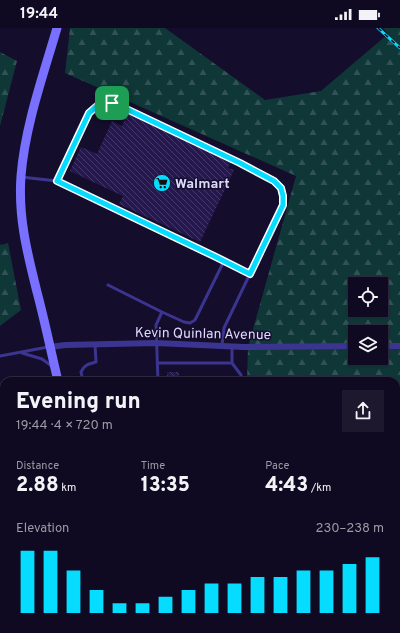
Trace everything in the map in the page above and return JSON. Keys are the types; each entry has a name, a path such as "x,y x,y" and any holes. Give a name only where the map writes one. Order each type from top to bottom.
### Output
{"main road":[{"path":"56,28 29,127 25,148 21,177 21,218 25,244 57,377"}],"street":[{"name":"Kevin Quinlan Avenue","path":"50,347 65,345 156,343 232,346 348,346"},
{"path":"388,346 400,346"}],"lane":[{"path":"57,181 89,113 97,106 104,103 118,105 240,163 274,181 281,188 283,205 224,328 222,345"},
{"path":"21,177 57,181 250,274"},
{"path":"108,285 162,312 184,322 190,323 195,320 224,261"},
{"path":"158,377 156,325 162,312"},
{"path":"82,377 81,372 83,368 86,365 96,362 95,344"},
{"path":"232,346 232,363 241,377"},
{"path":"0,356 50,347"},
{"path":"20,353 42,359 56,369"},
{"path":"158,363 232,363"}],"green space":[{"path":"70,28 165,28 265,100 321,91 388,34 383,28 400,28 400,377 247,377 248,347 296,176 65,73"},
{"path":"0,52 17,61 0,126"},
{"path":"8,243 21,310 0,326 0,244"}],"building":[{"name":"Walmart","path":"127,114 231,162 228,168 234,170 200,242 119,204 123,196 70,171 81,147 97,154 112,121 122,126"},
{"path":"167,372 179,372 179,377 167,377"}],"railway":[{"path":"378,28 400,48"}],"place":[{"name":"Walmart","path":"162,183"}],"route":[{"path":"104,103 112,103 240,163 274,181 281,188 283,205 250,274 57,181 89,113 97,106 104,103"}]}
